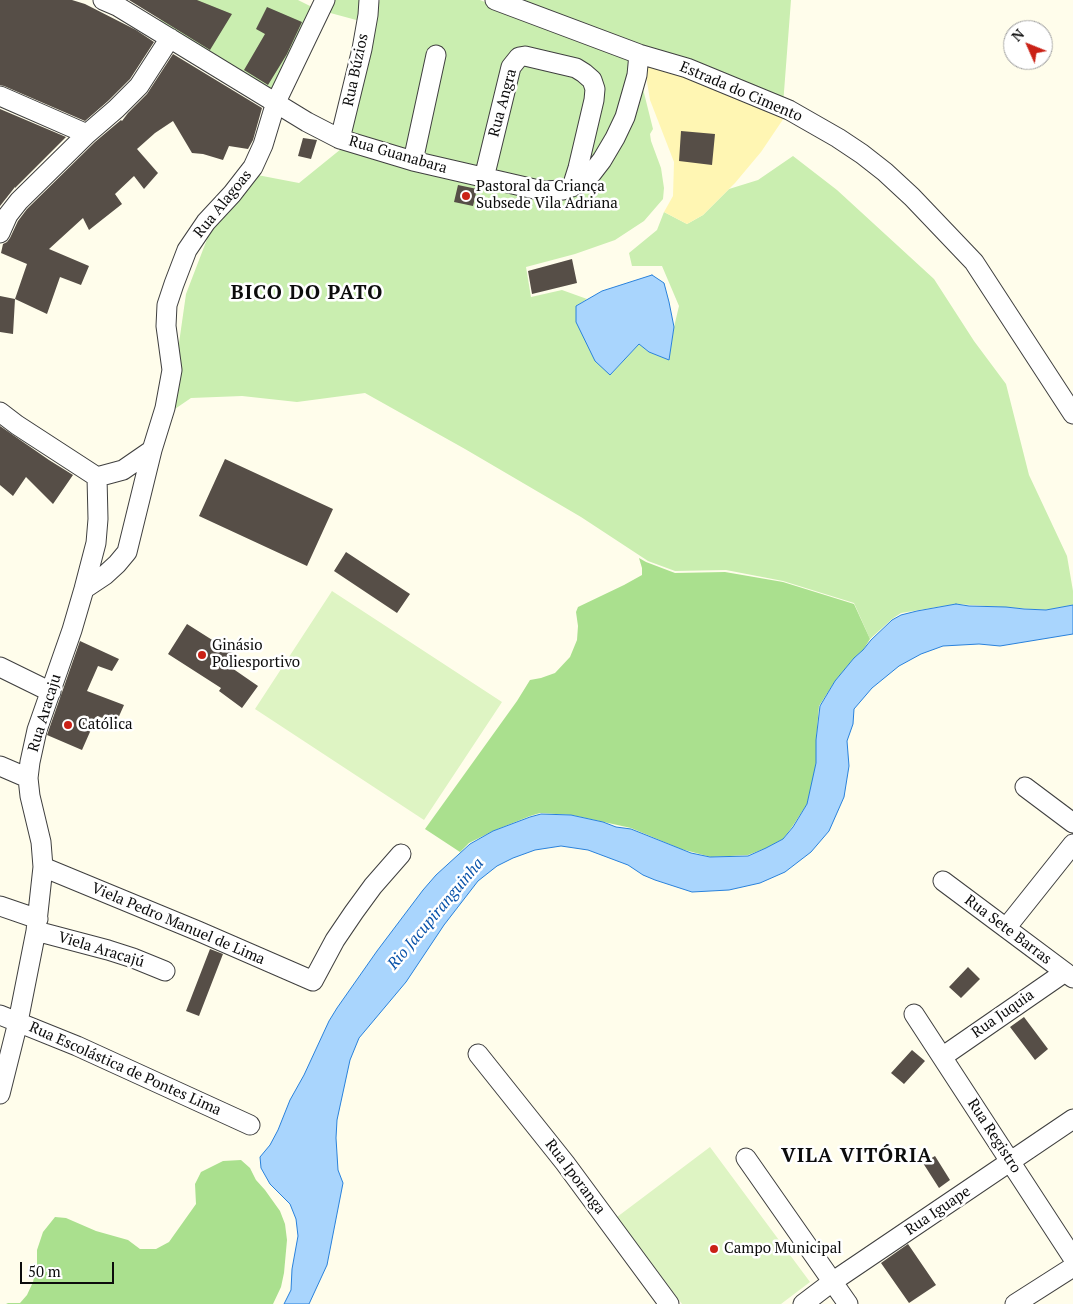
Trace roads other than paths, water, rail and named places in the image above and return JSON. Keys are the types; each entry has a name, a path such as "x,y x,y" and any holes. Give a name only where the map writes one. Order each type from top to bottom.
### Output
{"street":[{"name":"Rua Guanabara","path":"103,0 117,6 307,122 340,139 413,161 543,191 554,192 572,187 583,182 592,173 615,138 625,117 638,75 639,54"},
{"name":"Rua Alagoas","path":"84,589 105,575 127,552 152,450 166,408 172,370 166,326 167,305 187,250 206,222 232,194 253,167 263,145 276,102 325,0"},
{"name":"Rua Búzios","path":"340,139 362,49 369,0"},
{"name":"Estrada do Cimento","path":"495,0 639,54 687,68 789,110 854,149 885,172 974,262 1073,414"},
{"path":"0,229 19,201 86,134 116,109 139,86 170,38"},
{"path":"413,161 436,55"},
{"name":"Rua Angra","path":"484,178 511,67 519,57 525,56 576,68 592,80 595,89 594,100 572,187"},
{"path":"0,96 86,134"},
{"path":"0,412 97,477 123,470 152,450"},
{"name":"Rua Aracaju","path":"0,1094 18,1022 37,925 43,867 41,842 30,796 28,778 30,762 37,730 72,630 96,543 98,519 97,477"},
{"path":"0,667 51,692"},
{"path":"0,766 28,778"},
{"path":"1025,788 1073,823"},
{"path":"1006,928 1073,844"},
{"name":"Viela Pedro Manuel de Lima","path":"43,867 313,981 344,926 373,886 401,854"},
{"name":"Rua Sete Barras","path":"944,881 1069,975"},
{"name":"Viela Aracajú","path":"0,906 37,925 165,971"},
{"name":"Rua Juquia","path":"942,1057 1069,975"},
{"name":"Rua Escolástica de Pontes Lima","path":"0,1014 77,1046 250,1125"},
{"name":"Rua Registro","path":"914,1014 1073,1258"},
{"name":"Rua Iporanga","path":"478,1054 565,1163 669,1304"},
{"name":"Rua Iguape","path":"803,1304 832,1282 1073,1119"},
{"path":"746,1158 848,1304"},
{"path":"1015,1304 1073,1267"}],"water":[{"path":"652,275 664,283 674,327 669,360 649,352 639,344 610,375 595,361 576,322 576,306 602,291"},
{"name":"Rio Jacupiranguinha","path":"956,604 1046,610 1073,605 1073,634 1000,646 979,644 943,646 921,654 899,666 872,688 854,709 853,724 847,741 849,766 844,797 829,831 811,852 785,872 760,883 729,890 692,892 655,880 628,865 588,850 561,846 535,850 513,858 497,866 478,881 444,925 406,982 359,1038 350,1060 337,1120 338,1170 343,1183 327,1265 309,1304 284,1304 291,1290 292,1269 298,1236 296,1219 290,1204 270,1184 261,1168 260,1157 270,1145 278,1130 290,1100 337,1008 377,951 436,875 470,844 493,831 541,814 571,815 631,829 691,853 710,857 748,856 766,848 783,839 807,804 816,763 816,740 820,706 835,681 854,658 892,620 901,615 917,611"}],"place":[{"name":"Pastoral da Criança Subsede Vila Adriana","path":"466,196"},
{"name":"Ginásio Poliesportivo","path":"202,655"},
{"name":"Católica","path":"68,725"},
{"name":"Campo Municipal","path":"714,1249"}],"district":[{"name":"BICO DO PATO","path":"307,293"},
{"name":"VILA VITÓRIA","path":"857,1156"}]}
